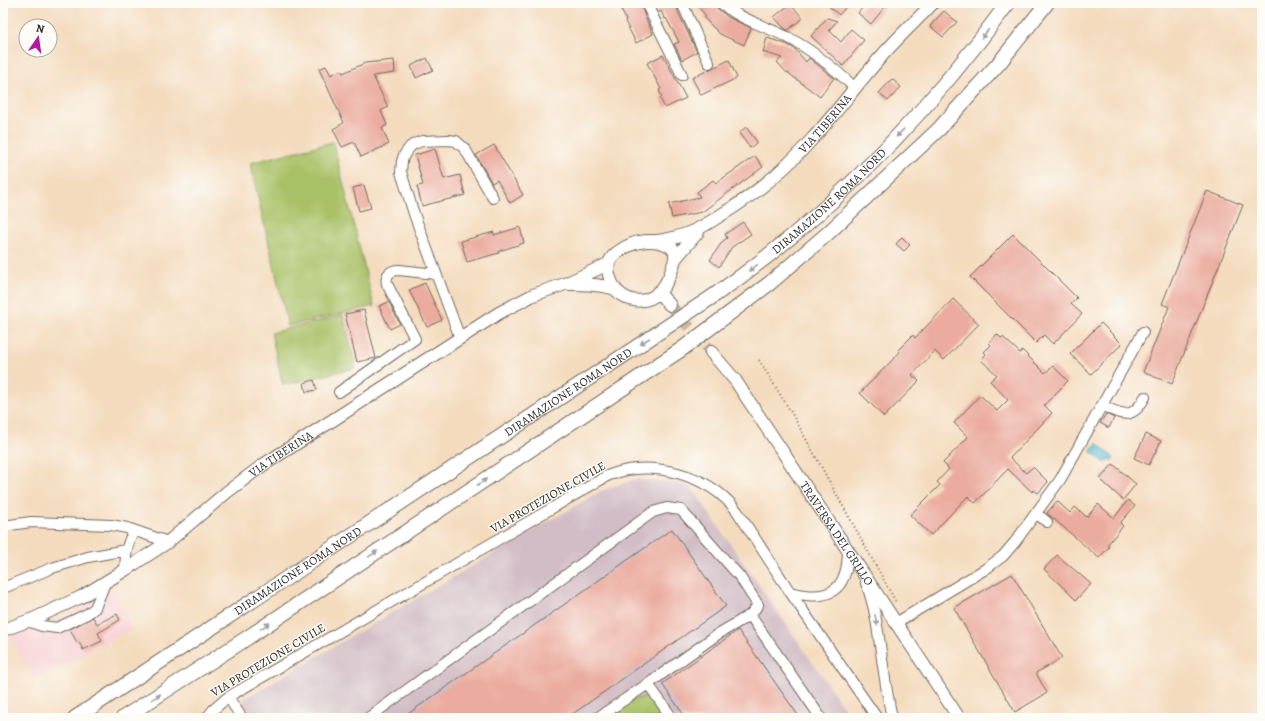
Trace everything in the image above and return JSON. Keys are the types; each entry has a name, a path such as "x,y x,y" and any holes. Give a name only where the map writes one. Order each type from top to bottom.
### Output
{"highway":[{"name":"DIRAMAZIONE ROMA NORD","path":"75,718 712,297 760,262 793,236 844,191 882,153 921,110 987,32 1008,3"},
{"name":"DIRAMAZIONE ROMA NORD","path":"123,718 241,642 682,349 770,283 832,230 939,129 1000,62 1047,3"}],"main road":[{"name":"VIA TIBERINA","path":"3,630 81,597 105,583 168,542 227,492 262,466 510,307 608,264 614,255 627,246 641,242 675,238 701,228 742,202 772,178 812,140 881,57 933,3"},
{"name":"VIA TIBERINA","path":"565,284 589,284 615,289 625,297 634,300 645,300 651,298 667,281 675,259 701,228"},
{"path":"657,241 671,247 675,254 675,259"},
{"path":"608,264 609,277 615,289"},
{"path":"658,292 670,305"},
{"name":"TRAVERSA DEL GRILLO","path":"711,352 735,380 861,570 901,620 959,718"}],"street":[{"path":"646,3 682,76"},
{"path":"682,3 709,63"},
{"path":"721,3 734,12 789,38 808,49 832,67 855,88"},
{"path":"460,338 414,214 401,172 402,161 407,150 414,144 422,141 456,141 465,149 493,198"},
{"path":"339,392 415,339 387,284 386,279 388,274 399,270 436,274"},
{"path":"901,620 988,568 1012,546 1060,480 1143,332"},
{"path":"1102,405 1118,413 1130,413 1137,409 1145,397"},
{"name":"VIA PROTEZIONE CIVILE","path":"207,718 213,710 228,697 607,476 627,470 648,468 674,473 696,480 715,490 728,501 737,511 876,718"},
{"path":"368,718 653,512 667,508 681,510 740,577 758,605 750,615 718,634 597,718"},
{"path":"1036,513 1047,522"},
{"path":"3,526 31,522 111,525 168,542"},
{"path":"125,570 126,550 134,531"},
{"path":"3,588 67,563 88,557 126,550"},
{"path":"790,592 804,596 817,596 834,590 839,586 845,575 848,550"},
{"path":"861,570 872,600 892,718"},
{"path":"26,621 42,626 57,628 87,614 95,608 105,583"},
{"path":"750,615 821,718"},
{"path":"648,684 672,718"},
{"path":"228,697 242,718"}],"path":[{"path":"759,360 791,412 892,596 901,620"}],"shaded area":[{"path":"636,479 674,482 691,487 851,718 243,718 244,699 601,491"},
{"path":"114,589 131,630 34,680 10,636 54,621"}],"green space":[{"path":"333,142 374,306 288,326 250,163"},
{"path":"343,315 356,368 283,385 271,333"},
{"path":"644,697 655,700 660,706 657,709 663,718 603,718 625,702"}],"water":[{"path":"1097,443 1114,458 1111,461 1109,459 1105,463 1090,451"}],"building":[{"path":"618,3 640,3 653,34 636,43"},
{"path":"653,3 676,3 678,12 697,52 682,60 674,44 679,42 666,18 665,19 661,11 658,13"},
{"path":"695,3 714,3 717,8 728,17 751,28 744,45 720,34 704,18 706,16"},
{"path":"825,3 849,3 839,15"},
{"path":"866,3 888,3 871,24 858,13"},
{"path":"790,4 803,18 788,30 784,28 774,17"},
{"path":"944,11 957,22 943,37 930,26"},
{"path":"827,18 837,21 829,30 841,42 851,29 864,40 843,66 811,36"},
{"path":"767,38 786,44 795,49 806,62 809,58 834,78 820,97 787,73 777,62 782,58 763,52"},
{"path":"663,55 686,98 665,108 660,98 662,97 659,90 661,89 647,63"},
{"path":"427,58 433,70 416,78 411,66"},
{"path":"394,60 395,73 373,76 388,107 381,111 387,125 382,128 389,144 361,157 354,142 342,147 333,129 344,123 319,69 326,66 331,75 341,70 343,73 365,63"},
{"path":"729,60 737,78 701,95 692,78"},
{"path":"892,79 901,87 888,101 879,93"},
{"path":"746,127 757,142 750,148 739,133"},
{"path":"494,145 523,195 510,203 497,180 492,183 476,155"},
{"path":"435,149 444,179 460,175 465,195 422,206 417,186 423,185 415,155"},
{"path":"755,156 763,167 702,212 672,218 669,204 700,197 697,192 713,180 716,183"},
{"path":"364,185 371,208 359,211 353,188"},
{"path":"1207,191 1243,205 1172,384 1143,372 1169,307 1162,304"},
{"path":"743,222 751,234 732,247 719,267 710,260 722,242 727,238 725,234"},
{"path":"520,227 524,243 499,251 499,253 467,262 461,241 494,232 494,235"},
{"path":"1013,234 1077,298 1071,304 1082,314 1053,344 1044,335 1036,343 970,277"},
{"path":"902,237 910,245 904,251 896,244"},
{"path":"425,283 442,320 427,327 409,290"},
{"path":"953,299 979,324 944,360 935,351 912,375 919,381 884,417 860,393 900,352 898,350 913,335 915,338"},
{"path":"389,302 400,324 390,329 379,306"},
{"path":"364,310 376,358 357,362 345,314"},
{"path":"1101,323 1122,344 1091,374 1070,354"},
{"path":"997,334 1001,338 1003,337 1020,353 1022,350 1045,373 1053,366 1068,381 1044,405 1052,413 1010,458 1026,473 1033,467 1048,482 1038,493 1034,490 1032,492 1008,469 975,503 968,496 931,535 910,515 940,485 937,482 949,469 943,463 968,437 954,423 980,395 997,411 1008,400 990,381 997,375 981,360 986,354 984,352 991,345 989,343"},
{"path":"314,380 317,390 306,392 304,383"},
{"path":"1106,414 1114,418 1109,428 1100,423"},
{"path":"1146,434 1161,441 1149,465 1134,458"},
{"path":"1113,464 1136,484 1123,500 1100,479"},
{"path":"1128,500 1135,506 1120,523 1123,526 1107,545 1109,547 1099,558 1047,513 1057,501 1070,513 1075,507 1087,517 1098,504 1114,518"},
{"path":"672,529 726,606 567,718 402,718"},
{"path":"1057,555 1091,584 1076,600 1044,569"},
{"path":"1012,574 1062,658 1036,673 1047,693 1015,712 954,608"},
{"path":"117,614 120,620 98,633 102,641 83,650 79,642 77,643 70,629 93,617 97,624"},
{"path":"738,630 800,718 686,718 662,684"}],"tunnel":[{"path":"670,305 711,352"}]}
